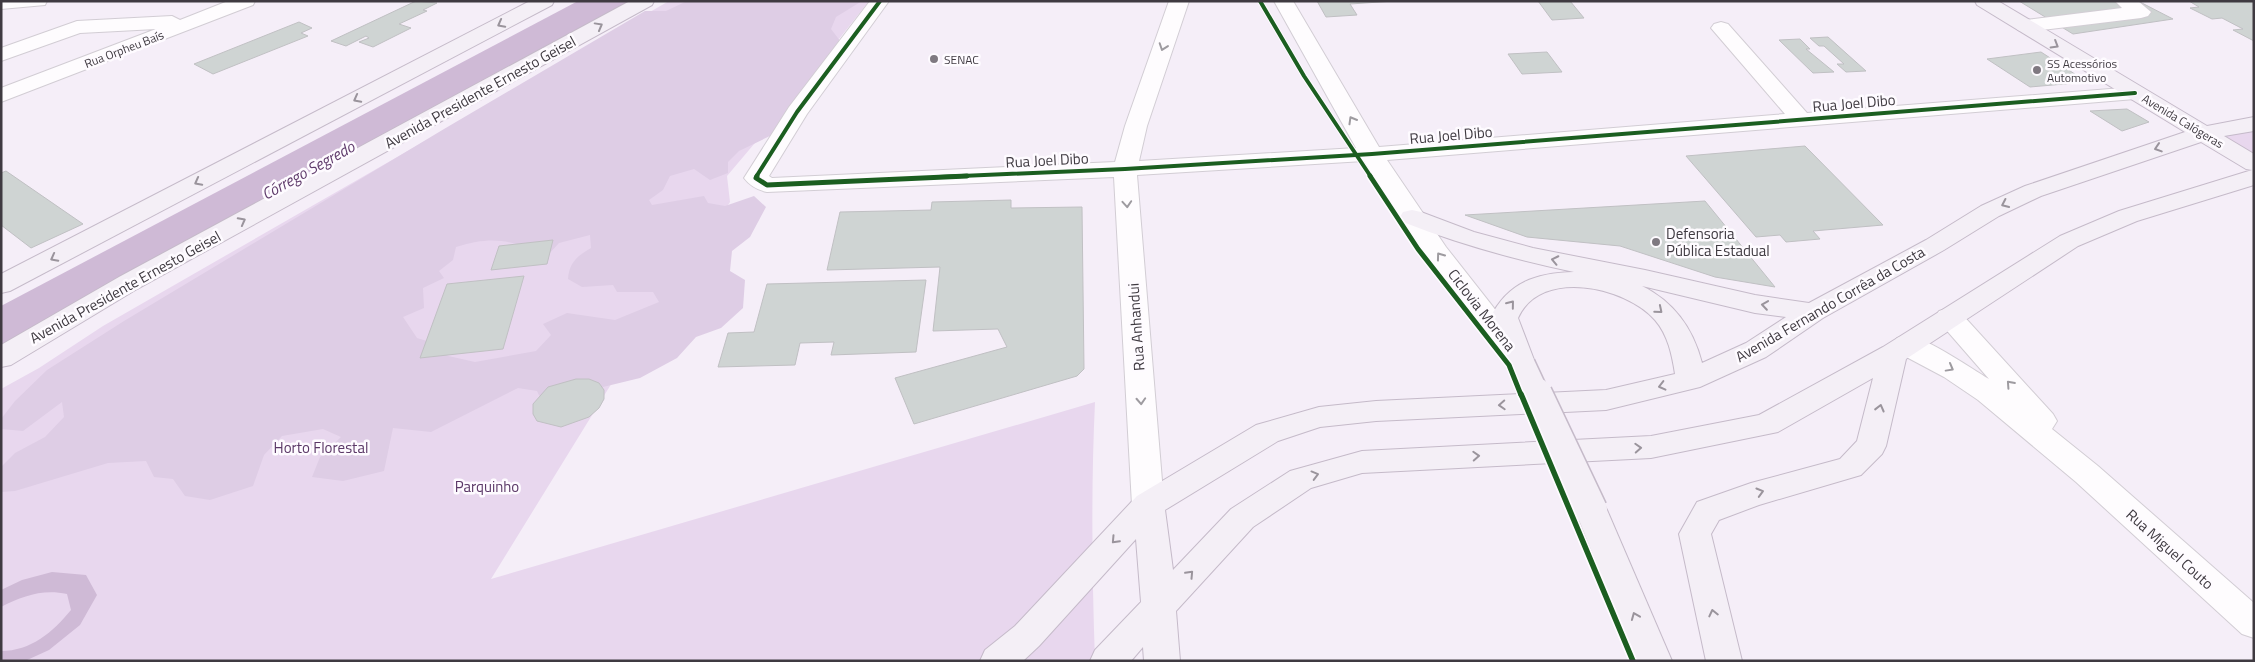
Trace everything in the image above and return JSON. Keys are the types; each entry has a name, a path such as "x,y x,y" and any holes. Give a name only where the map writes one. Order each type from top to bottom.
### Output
{"main road":[{"path":"1,285 545,1"},
{"name":"Avenida Presidente Ernesto Geisel","path":"1,358 128,283 645,1"},
{"name":"Avenida Calógeras","path":"1984,1 2254,164"},
{"name":"Avenida Fernando Corrêa da Costa","path":"998,661 1027,636 1148,505 1267,433 1319,417 1376,411 1606,400 1690,380 1756,350 1813,312 1935,245 1990,211 2024,195 2074,176 2204,133 2254,124"},
{"path":"1108,661 1242,518 1301,479 1362,462 1650,447 1767,424 1900,350 2069,241 2128,216 2254,177"},
{"path":"1412,217 1465,237 1531,255 1645,278 1754,304 1813,312"},
{"path":"1654,661 1591,510 1522,365 1504,318 1513,300 1530,288 1583,279 1611,283 1640,296 1663,312 1674,326 1683,343 1688,357 1690,380"},
{"path":"1724,661 1695,534 1708,511 1751,495 1850,467 1871,446 1900,350"},
{"name":"Rua Anhandui","path":"1148,505 1157,578 1162,661"}],"street":[{"path":"1,3 38,1"},
{"name":"Rua Orpheu Baís","path":"1,96 246,1"},
{"name":"Rua Joel Dibo","path":"880,1 779,138 756,178 767,185 1126,169 1372,154 2135,93"},
{"name":"Rua Anhandui","path":"1148,505 1126,169 1136,126 1179,1"},
{"path":"1283,1 1372,154 1412,217 1522,365"},
{"path":"2025,26 2142,12 2124,1"},
{"path":"1,55 76,27 199,20"},
{"path":"1721,28 1802,120"},
{"name":"Rua Miguel Couto","path":"1949,317 2014,388 2087,474"},
{"name":"Rua Miguel Couto","path":"1900,350 1954,370 1981,389 2087,474 2254,624"}],"green space":[{"name":"Horto Florestal","path":"669,1 869,1 782,111 727,176 730,202 618,373 491,579 1095,402 1092,531 1095,661 1,661 1,389 39,368 103,326"},
{"path":"2254,124 2254,164 2204,133"}],"shaded area":[{"path":"687,1 862,1 836,17 831,29 844,46 825,72 803,88 789,114 772,135 739,151 728,162 728,173 710,180 694,169 670,176 663,190 649,200 652,205 704,196 708,203 725,206 754,196 766,207 750,237 732,251 730,271 745,280 743,308 721,328 696,337 677,358 640,378 603,387 575,413 546,410 537,391 518,388 431,432 393,428 384,471 343,481 312,477 320,457 341,437 323,429 282,436 264,455 253,486 210,500 185,496 173,479 154,477 146,461 108,463 15,491 1,492 1,467 15,453 45,437 64,417 62,402 23,431 1,429 1,419 15,401 47,370 124,321 645,11 666,11","holes":["590,235 591,248 572,264 568,279 582,287 613,285 617,292 653,292 659,302 615,320 567,313 543,324 551,335 536,351 475,362 444,355 421,358 427,341 417,338 403,317 424,308 423,288 444,278 439,271 453,260 456,247 482,241 503,241 548,255 559,243"]}],"water":[{"name":"Córrego Segredo","path":"578,1 630,1 1,350 1,306"},
{"path":"52,572 86,575 97,595 80,625 49,650 25,661 1,661 1,651 22,648 32,644 49,633 71,610 67,594 49,592 33,594 1,607 1,590 22,580"}],"building":[{"path":"416,1 437,3 423,10 427,11 399,24 411,28 373,47 359,42 369,38 366,36 346,46 331,41"},
{"path":"1317,1 1394,1 1350,4 1357,15 1326,17"},
{"path":"1538,1 1570,1 1584,18 1552,20"},
{"path":"2019,1 2138,1 2173,19 2073,34"},
{"path":"2189,1 2254,1 2254,41 2233,30 2243,29 2222,18 2212,19 2190,8 2199,7"},
{"path":"299,22 312,28 301,33 308,36 213,74 194,64"},
{"path":"1828,37 1866,71 1846,72 1837,64 1844,64 1824,46 1819,46 1810,38"},
{"path":"1800,39 1810,49 1806,49 1834,72 1813,73 1779,40"},
{"path":"1547,52 1562,72 1522,74 1508,54"},
{"name":"SS Acessórios Automotivo","path":"2041,52 2087,82 2030,87 1987,59"},
{"path":"2127,109 2149,122 2122,131 2090,111"},
{"path":"1805,146 1883,225 1813,231 1820,239 1786,242 1780,235 1756,237 1686,156"},
{"path":"6,171 83,224 31,248 1,225 1,173"},
{"path":"1011,200 1011,208 1082,207 1084,369 1077,376 914,424 895,378 1007,347 998,329 933,331 940,267 827,270 840,212 931,210 932,202"},
{"name":"Defensoria Pública Estadual","path":"1705,201 1775,287 1715,277 1620,246 1527,237 1465,215"},
{"path":"553,240 547,264 491,270 499,246"},
{"path":"524,276 503,349 420,358 447,284"},
{"path":"926,280 916,352 831,355 834,342 800,343 795,365 718,367 728,333 754,332 767,284"},
{"path":"576,379 589,379 599,383 604,390 604,399 599,408 589,417 561,427 537,421 533,414 533,404 548,387"}],"cycle path":[{"path":"880,1 797,112 756,178 767,185 1125,169 1372,154 2135,93"},
{"name":"Ciclovia Morena","path":"1260,1 1304,76 1418,249 1509,365 1633,661"}],"place":[{"name":"SENAC","path":"934,59"},
{"name":"SS Acessórios Automotivo","path":"2037,70"},
{"name":"Defensoria Pública Estadual","path":"1656,242"}],"park label":[{"name":"Parquinho","path":"487,486"}]}
